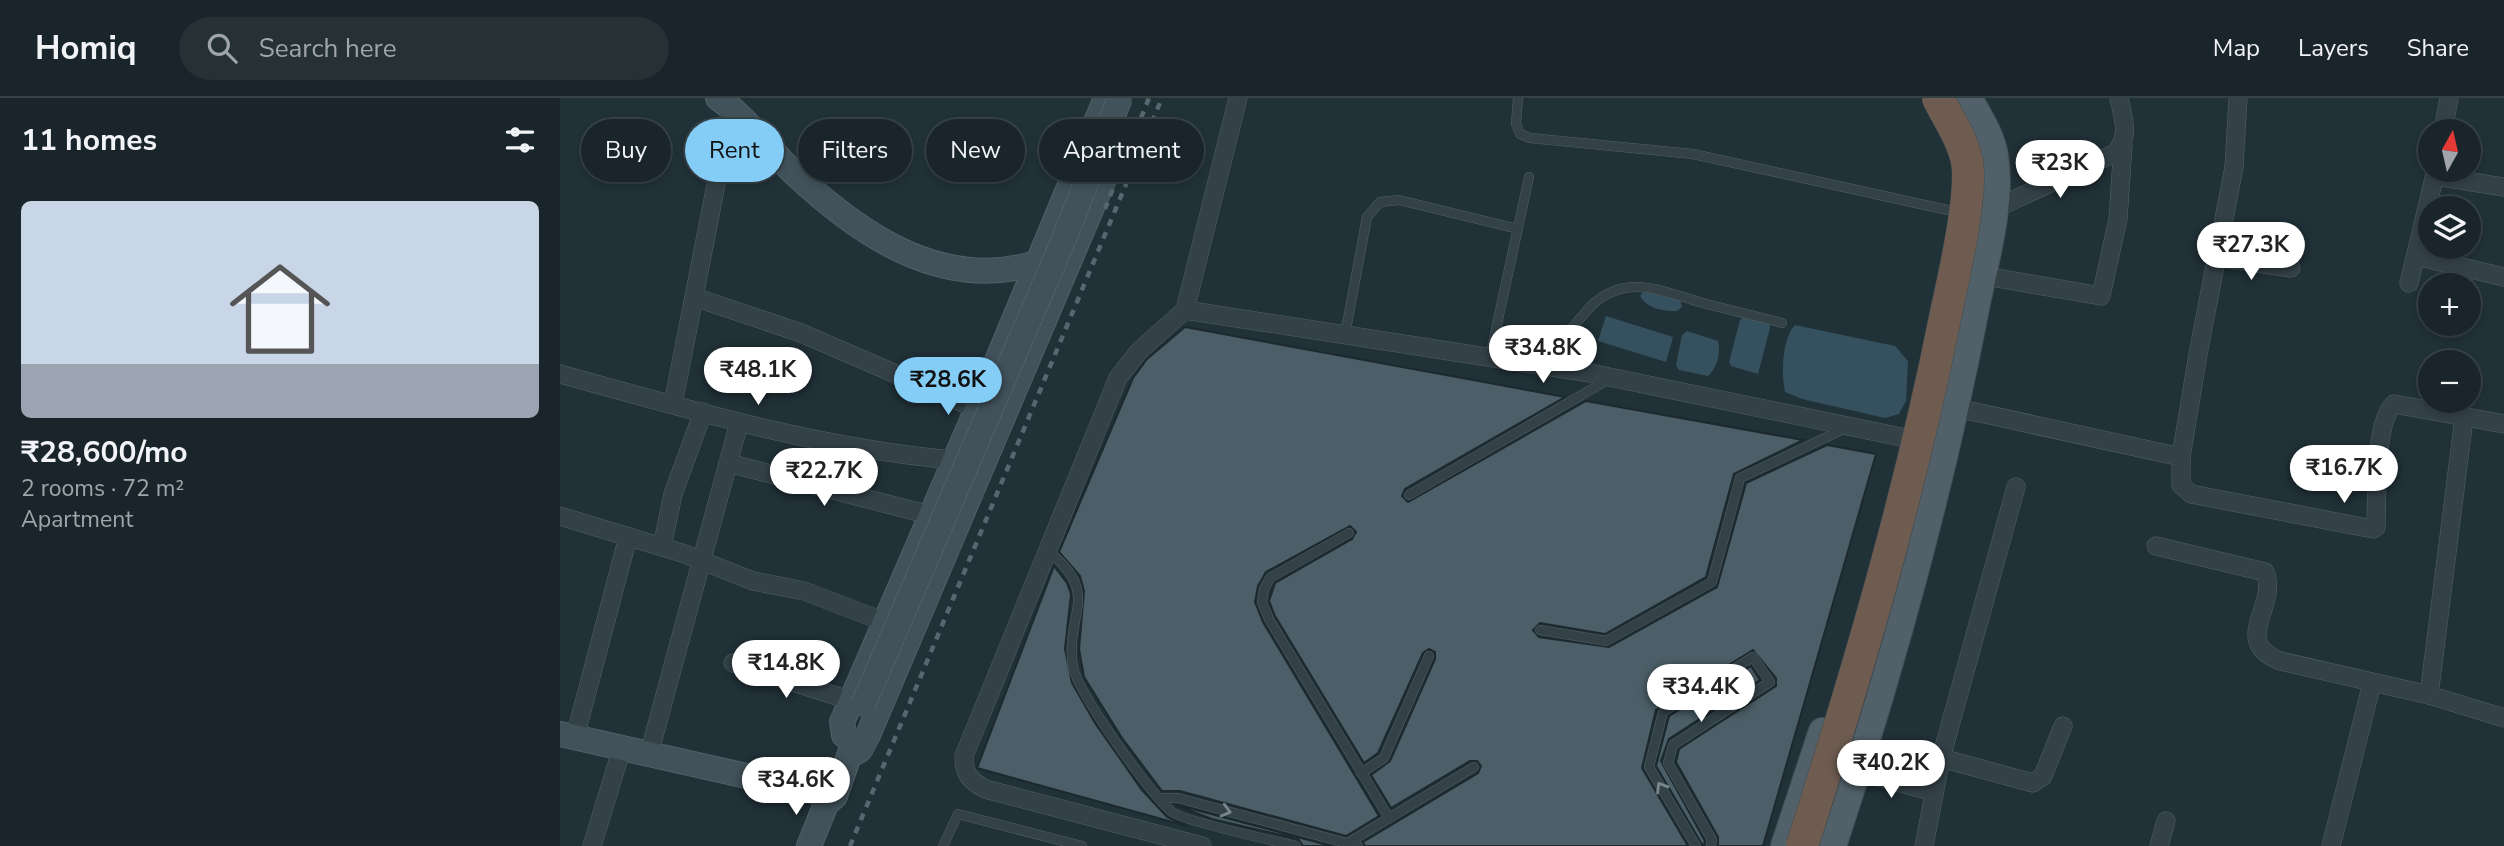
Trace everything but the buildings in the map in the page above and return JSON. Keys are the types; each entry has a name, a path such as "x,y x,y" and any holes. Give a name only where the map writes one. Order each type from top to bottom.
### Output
{"highway":[{"path":"1802,846 1866,646 1905,502 1954,276 1967,188 1967,162 1961,141 1938,98"},
{"path":"1820,846 1893,612 1921,505 1945,404 1976,242 1983,193 1983,161 1976,136 1956,98"}],"main road":[{"path":"1784,846 1849,646 1906,438 1942,269 1952,211 1954,178 1950,156 1923,98"},
{"path":"1833,846 1916,574 1957,408 1983,275 1994,209 1995,155 1969,98"}],"street":[{"path":"1098,119 1106,98"},
{"path":"1103,182 860,750 852,725 1061,246 1120,98"},
{"path":"1202,846 985,789 971,781 964,771 964,756 1118,378 1139,351 1185,310 1238,98"},
{"path":"1942,269 2101,296 2118,219 2126,130 2119,98"},
{"path":"2238,98 2235,167 2216,257 2181,457 2180,485 2190,494 2373,529 2376,523 2376,482 2388,409 2394,404 2504,424"},
{"path":"2445,119 2449,98"},
{"path":"725,103 796,175 870,234 901,253 941,267 981,272 1022,268 1039,262"},
{"path":"673,404 694,297 725,103"},
{"path":"1952,211 1994,209 2106,158 2123,145"},
{"path":"809,846 828,798 885,622 1072,182"},
{"path":"2409,283 2433,182"},
{"path":"2479,182 2504,187"},
{"path":"2416,256 2504,277"},
{"path":"2216,257 2291,268"},
{"path":"694,297 801,333 977,409"},
{"path":"1185,310 1612,377 1906,438"},
{"path":"560,374 739,423 822,442 901,456 953,460"},
{"path":"1957,408 2181,457"},
{"path":"662,547 673,494 703,412"},
{"path":"2429,695 2464,418"},
{"path":"649,754 739,423"},
{"path":"728,463 930,515"},
{"path":"1924,846 1941,758 2016,487"},
{"path":"560,516 662,547 753,580 804,591 885,622"},
{"path":"628,537 568,736 828,798"},
{"path":"2156,546 2264,572 2266,585 2258,648 2280,661 2429,695 2504,718"},
{"path":"733,663 852,725"},
{"path":"2333,846 2372,683"},
{"path":"1941,758 2033,783 2043,776 2063,726"},
{"path":"592,846 622,748"},
{"path":"1857,771 1934,792"},
{"path":"2160,846 2166,821"}],"lane":[{"path":"1518,98 1516,124 1520,134 1531,138 1693,154 1952,211"},
{"path":"1490,357 1529,177"},
{"path":"1345,335 1367,217 1380,202 1399,200 1518,229"},
{"path":"1539,365 1600,297 1617,290 1642,286 1666,289 1703,303 1782,323"},
{"path":"1409,495 1612,377"},
{"path":"1540,631 1606,640 1712,582 1740,478 1849,426"},
{"path":"1349,533 1270,578 1264,589 1262,602 1279,638 1389,818"},
{"path":"1048,551 1069,569 1076,582 1078,613 1072,654 1077,679 1096,711 1173,814 1296,846"},
{"path":"1361,773 1384,758 1430,656"},
{"path":"1696,846 1649,767 1662,712 1753,657 1770,682 1673,745 1668,763 1712,840 1711,846"},
{"path":"1346,845 1475,767"},
{"path":"1160,798 1178,798 1346,845 1358,846"},
{"path":"943,846 958,814 1082,846"}],"water":[{"path":"1643,292 1659,292 1680,300 1682,307 1677,311 1656,308 1643,300 1640,296"},
{"path":"1747,315 1769,321 1770,328 1758,374 1731,366 1729,362 1740,320"},
{"path":"1606,316 1673,337 1666,362 1598,341"},
{"path":"1795,325 1895,346 1908,361 1906,401 1899,414 1885,418 1802,399 1785,392 1784,357 1787,339"},
{"path":"1687,331 1718,341 1718,360 1708,376 1679,370 1676,365 1682,335"}],"railway":[{"path":"1105,209 1149,98"},
{"path":"850,846 1162,98"}]}
